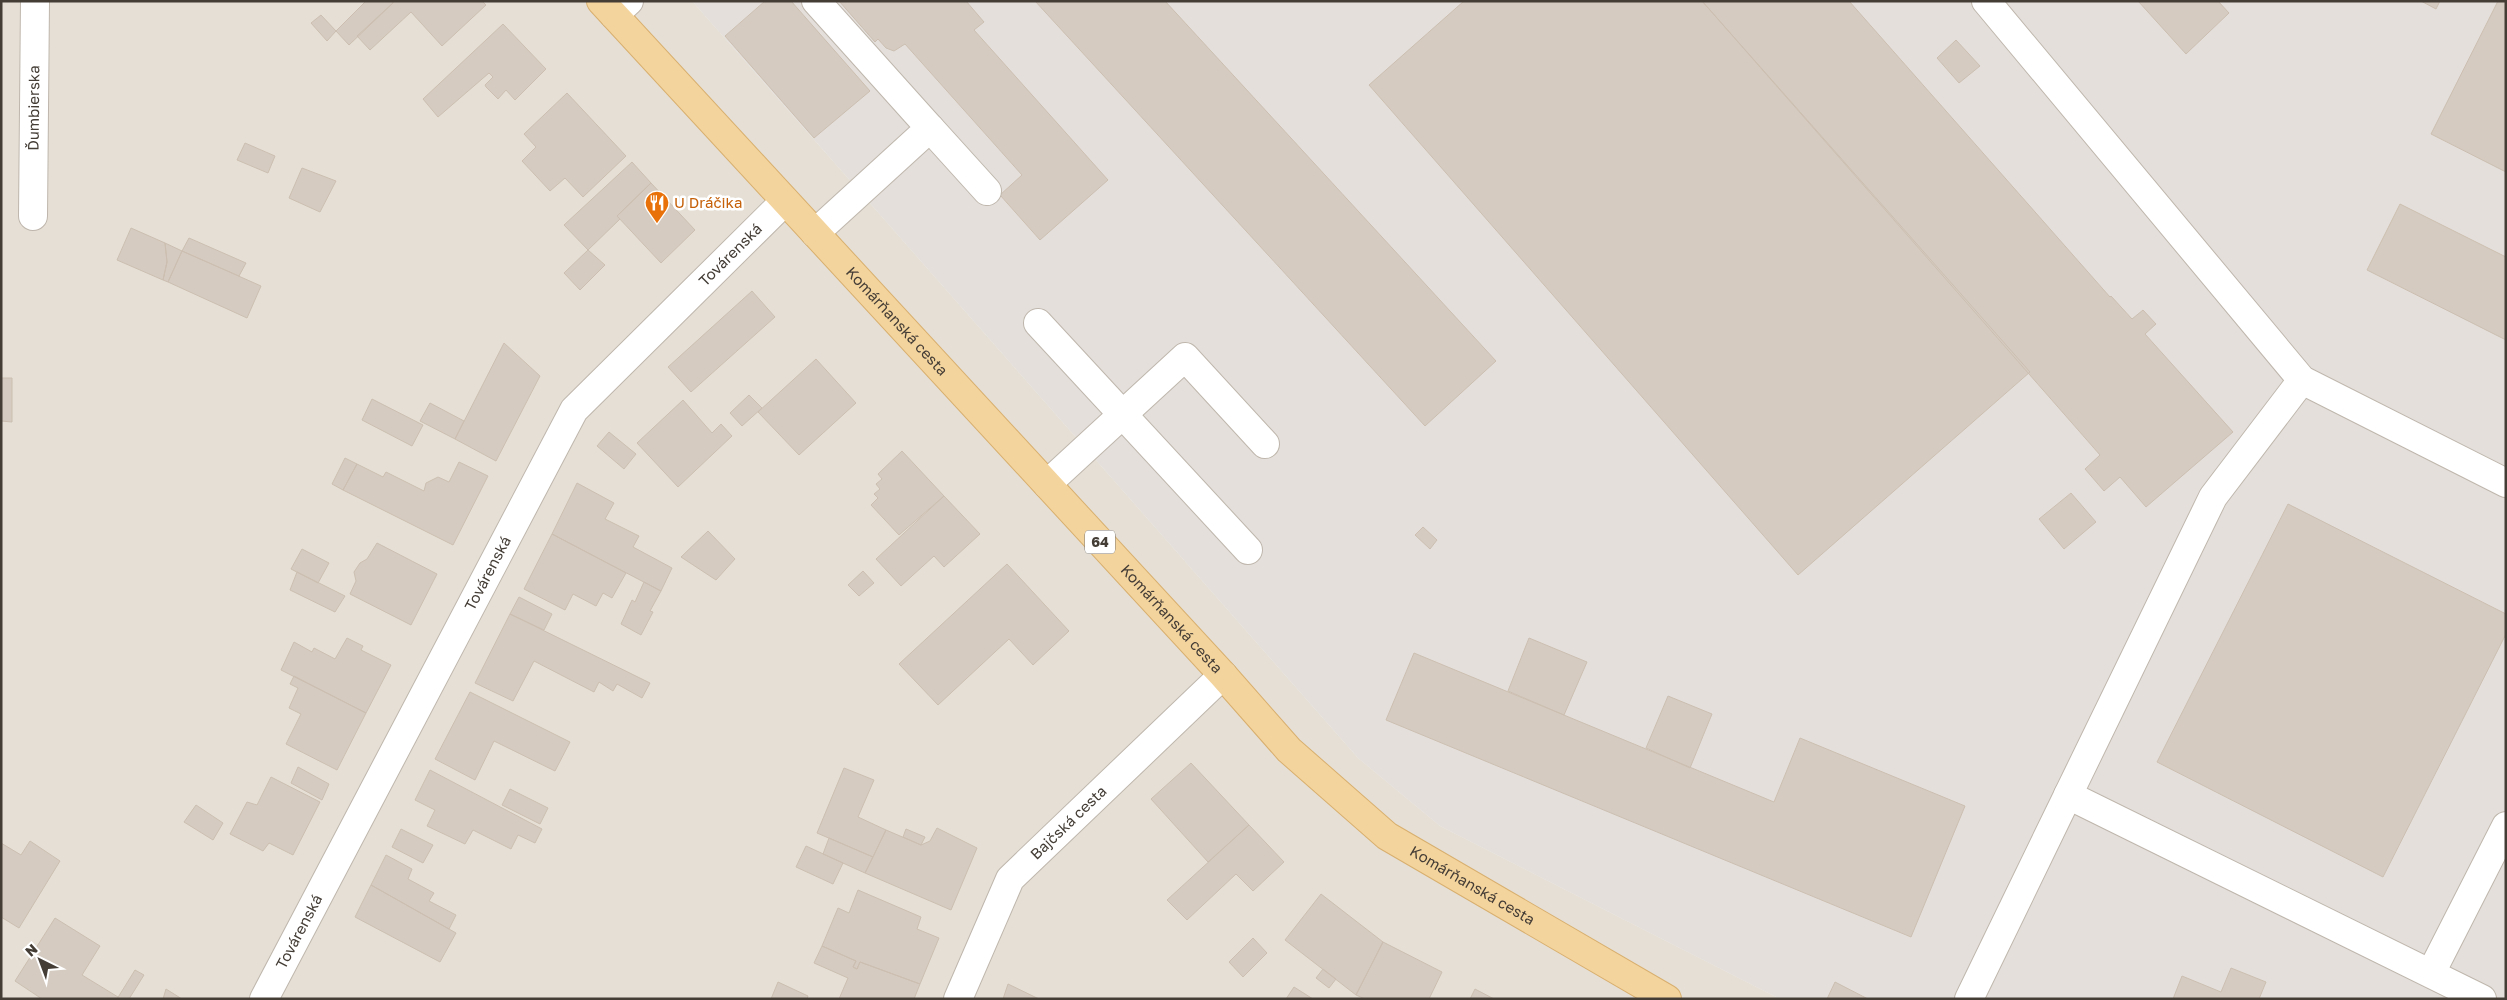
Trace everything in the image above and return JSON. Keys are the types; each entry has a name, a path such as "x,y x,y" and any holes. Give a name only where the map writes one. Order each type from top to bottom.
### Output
{"main road":[{"name":"Komárňanská cesta","path":"615,6 785,201 1223,675 1289,750 1387,836 1667,999"}],"street":[{"name":"Ďumbierska","path":"33,216 35,1"},
{"path":"816,1 987,191"},
{"path":"1986,1 2302,380 2506,483"},
{"path":"815,233 930,128"},
{"name":"Továrenská","path":"264,999 574,410 785,201"},
{"path":"1038,323 1248,550"},
{"path":"1047,484 1185,357 1265,444"},
{"path":"1969,999 2213,497 2302,380"},
{"name":"Bajčská cesta","path":"958,999 1010,879 1223,675"},
{"path":"2068,795 2482,999"},
{"path":"2431,973 2506,826"}],"shaded area":[{"path":"1,1 692,1 1358,758 1440,826 1780,999 1,999"},
{"path":"692,1 2506,1 2506,999 1780,999 1440,826 1358,758"}],"building":[{"path":"366,1 391,1 393,3 349,45 336,31"},
{"path":"395,1 482,1 486,5 442,46 411,12 370,50 357,36"},
{"path":"765,1 791,1 870,91 814,138 725,36"},
{"path":"839,1 966,1 984,22 974,30 1108,180 1040,240 1000,195 1022,175 905,44 894,51 886,48 878,39 875,42"},
{"path":"1035,1 1165,1 1496,361 1425,426"},
{"path":"1464,1 1702,1 2030,372 1798,575 1369,85"},
{"path":"1702,1 1849,1 2110,297 2132,319 2143,310 2156,324 2145,334 2233,432 2146,507 2120,477 2104,491 2085,469 2100,455"},
{"path":"2138,1 2218,1 2229,13 2186,54"},
{"path":"2421,1 2440,1 2436,9"},
{"path":"2498,1 2506,1 2506,172 2431,134"},
{"path":"321,15 336,31 327,41 311,23"},
{"path":"503,24 546,69 515,100 506,90 498,99 486,87 485,85 493,77 489,73 438,117 423,99"},
{"path":"1956,40 1980,66 1959,83 1937,58"},
{"path":"567,93 626,156 583,197 565,178 550,191 522,161 536,147 524,134"},
{"path":"245,143 275,156 268,173 237,160"},
{"path":"632,162 651,183 617,216 620,219 588,250 564,225"},
{"path":"302,168 336,181 320,212 289,198"},
{"name":"U Dráčika","path":"651,183 695,230 661,263 617,216"},
{"path":"2400,204 2506,257 2506,340 2367,270"},
{"path":"131,228 165,243 167,262 163,280 117,260"},
{"path":"189,238 246,263 239,276 182,251"},
{"path":"165,243 182,251 168,282 163,280 167,262"},
{"path":"588,250 605,265 580,290 564,273"},
{"path":"182,251 261,286 247,318 168,282"},
{"path":"752,291 775,317 691,392 668,367"},
{"path":"504,343 540,376 496,461 455,439"},
{"path":"816,359 856,403 799,455 758,412"},
{"path":"1,378 12,378 12,422 1,421"},
{"path":"749,395 762,408 742,426 730,413"},
{"path":"372,399 423,425 412,446 362,420"},
{"path":"683,400 712,433 721,424 732,436 678,487 637,443"},
{"path":"430,403 464,421 455,439 420,421"},
{"path":"609,432 636,454 624,469 597,446"},
{"path":"902,451 944,496 899,535 871,505 878,498 874,494 880,489 876,484 882,479 878,474"},
{"path":"345,458 357,464 343,490 332,484"},
{"path":"459,462 488,476 453,545 343,490 357,464 383,477 386,472 424,491 426,483 438,477 449,482"},
{"path":"577,483 614,503 605,519 639,536 633,547 672,568 661,591 552,534"},
{"path":"2071,493 2096,522 2064,549 2039,519"},
{"path":"944,496 980,534 944,567 934,556 901,586 876,559"},
{"path":"2288,504 2506,614 2506,634 2383,877 2157,762"},
{"path":"1423,527 1437,540 1430,549 1415,535"},
{"path":"708,531 735,559 716,580 681,557"},
{"path":"552,534 626,573 612,598 603,593 596,606 573,594 565,610 524,589"},
{"path":"377,543 437,574 411,625 350,594 356,581 354,572 360,563 367,559"},
{"path":"302,549 329,563 318,583 291,569"},
{"path":"1007,564 1069,631 1033,665 1009,639 938,705 899,664"},
{"path":"863,571 874,583 859,596 848,585"},
{"path":"297,572 345,596 335,612 290,590"},
{"path":"644,582 661,591 650,611 653,612 641,635 621,624 632,600 635,602"},
{"path":"519,597 552,614 544,630 510,614"},
{"path":"510,614 650,683 642,698 617,684 613,691 599,682 594,692 534,661 513,701 475,683"},
{"path":"347,638 363,646 361,650 391,665 366,713 281,670 294,642 312,652 314,648 335,659"},
{"path":"1529,638 1587,662 1564,715 1508,691"},
{"path":"1414,653 1774,802 1800,738 1965,806 1911,937 1386,720"},
{"path":"294,676 366,713 337,770 286,744 301,714 289,708 298,688 290,684"},
{"path":"470,692 570,742 555,771 494,741 475,780 435,759"},
{"path":"1668,696 1712,714 1690,768 1646,748"},
{"path":"1191,763 1249,825 1208,862 1151,799"},
{"path":"298,767 329,784 322,800 291,783"},
{"path":"844,768 874,780 858,817 886,830 873,857 817,833"},
{"path":"430,770 542,829 535,843 518,835 511,849 473,830 465,844 427,826 435,810 415,800"},
{"path":"271,777 320,802 293,855 269,843 263,851 230,834 247,802 257,805"},
{"path":"510,789 548,808 540,824 502,805"},
{"path":"196,805 223,823 213,840 184,822"},
{"path":"1249,825 1284,862 1253,891 1236,874 1187,920 1167,900"},
{"path":"937,828 977,848 951,910 865,873 886,830 921,845 930,841"},
{"path":"401,829 433,845 423,863 392,847"},
{"path":"906,829 925,837 921,845 903,837"},
{"path":"829,838 873,857 865,873 823,854"},
{"path":"30,841 60,861 19,928 1,917 1,843 21,855"},
{"path":"806,846 843,863 833,884 796,867"},
{"path":"386,855 412,869 408,879 434,893 429,901 456,915 449,929 371,885"},
{"path":"371,885 456,933 440,962 355,917"},
{"path":"858,890 921,917 917,929 939,938 920,984 860,962 857,969 853,967 856,961 822,946 838,908 849,913"},
{"path":"1321,894 1383,942 1356,995 1285,940"},
{"path":"55,918 100,946 82,975 118,997 117,999 42,999 15,981"},
{"path":"1253,938 1267,953 1243,977 1229,962"},
{"path":"1383,942 1442,972 1429,999 1365,999 1356,995"},
{"path":"822,946 856,961 853,967 857,969 860,962 920,984 914,999 839,999 848,978 814,963"},
{"path":"2231,968 2266,982 2259,999 2173,999 2182,976 2221,992"},
{"path":"1323,969 1336,979 1329,988 1316,978"},
{"path":"135,970 144,975 129,999 117,999"},
{"path":"778,982 808,996 807,999 771,999"},
{"path":"1835,982 1868,999 1827,999"},
{"path":"1008,984 1039,999 1003,999"},
{"path":"1294,987 1313,999 1286,999"},
{"path":"166,989 182,999 163,999"},
{"path":"1475,989 1494,999 1470,999"}],"place":[{"name":"U Dráčika","path":"657,224"}]}
